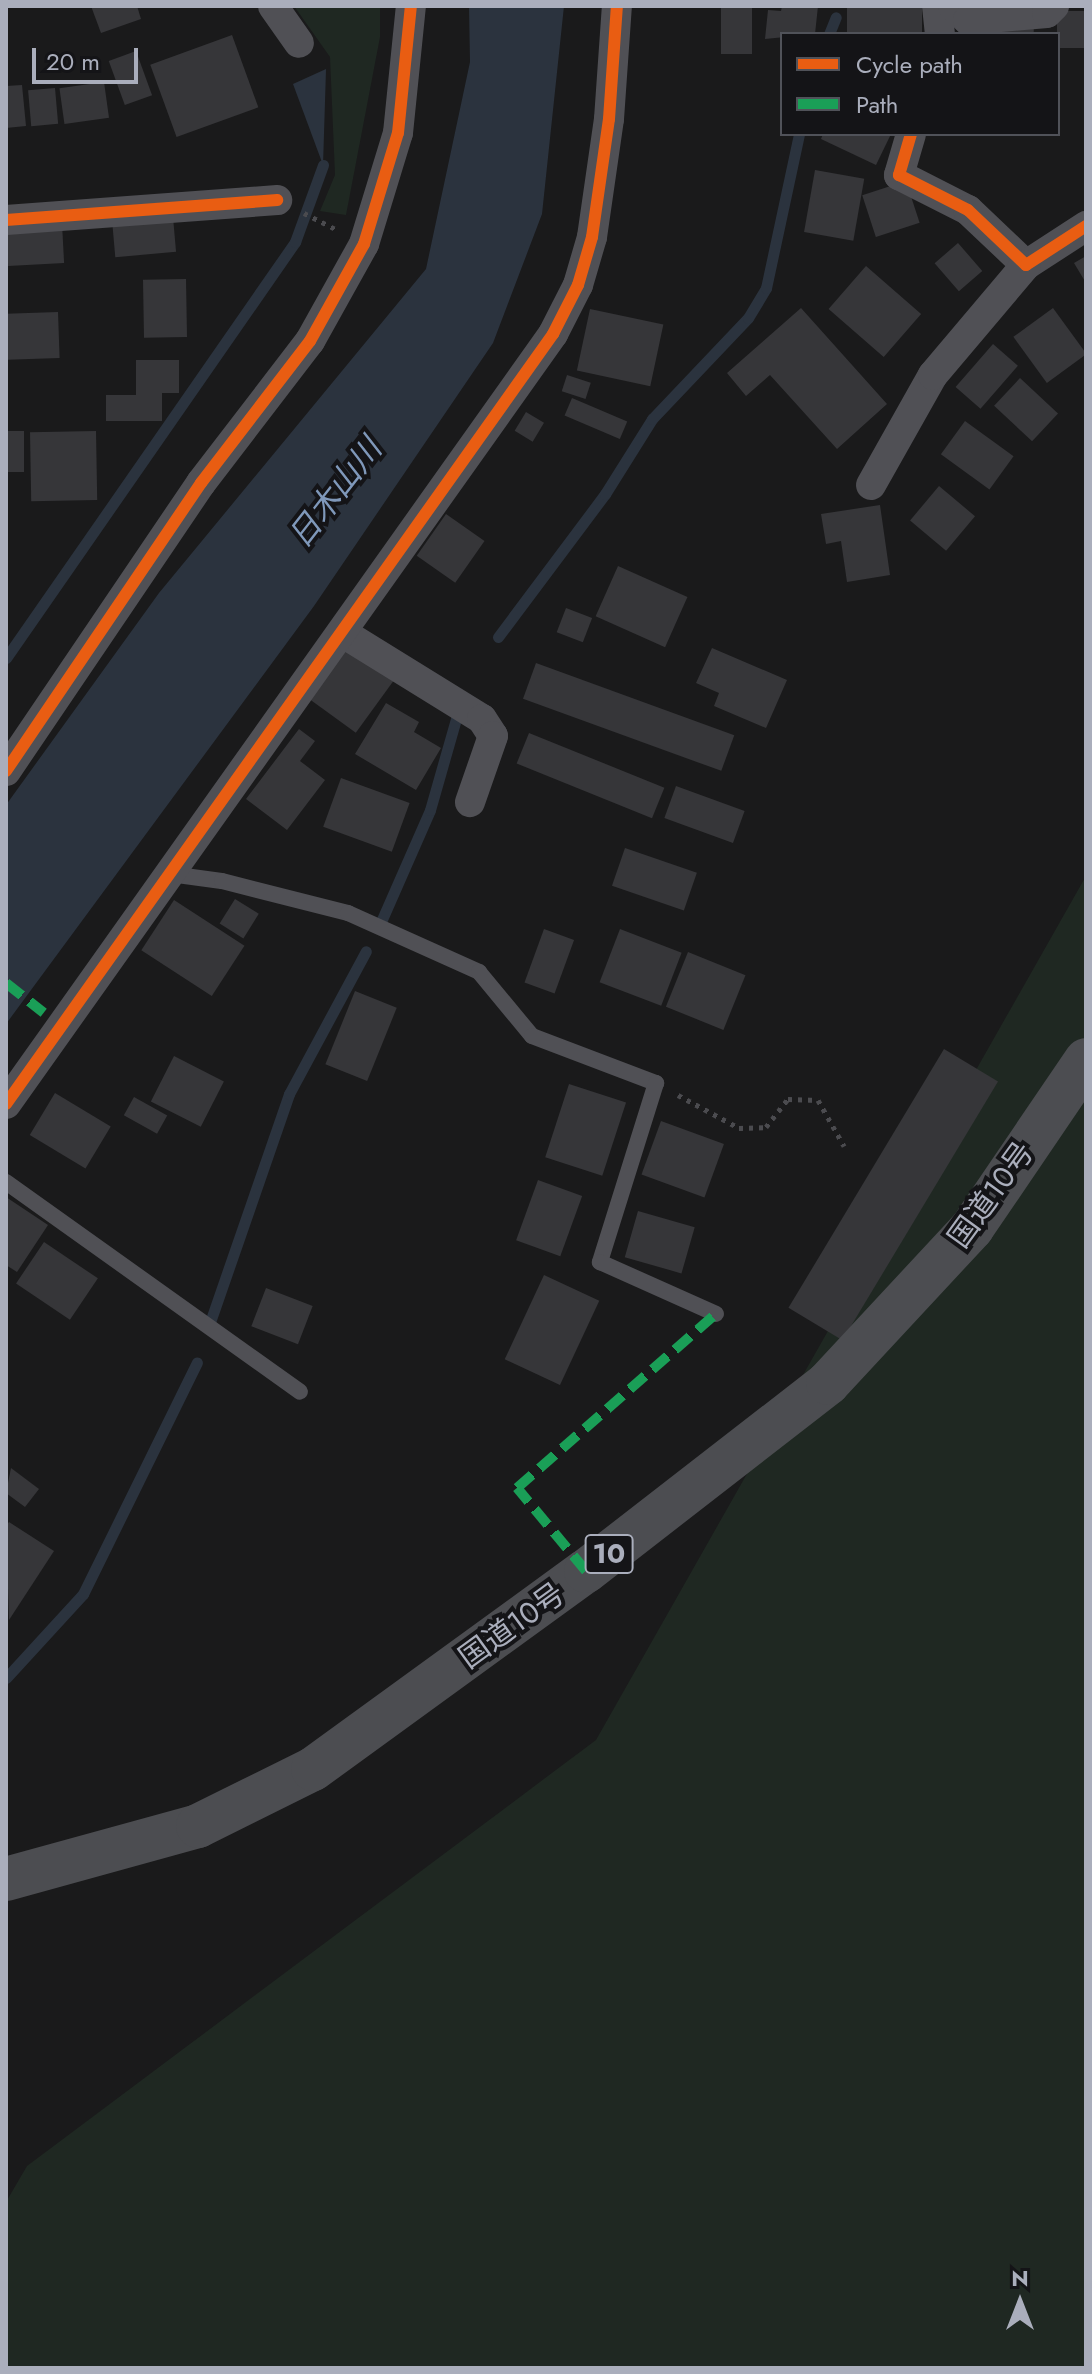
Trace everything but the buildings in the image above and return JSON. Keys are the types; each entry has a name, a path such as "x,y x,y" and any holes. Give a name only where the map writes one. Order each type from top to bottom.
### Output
{"highway":[{"name":"国道10号","path":"6,1879 198,1826 313,1769 586,1571 828,1383 972,1228 1086,1060"}],"street":[{"path":"273,6 299,43"},
{"path":"6,771 201,483 310,341 364,244 398,133 411,6"},
{"path":"6,1104 496,420 578,285 592,237 609,119 617,6"},
{"path":"937,6 940,32"},
{"path":"953,6 968,20 1047,13 1054,6"},
{"path":"910,136 899,175 968,210 1026,265"},
{"path":"6,220 277,200"},
{"path":"871,485 933,375 1026,265 1086,226"},
{"path":"343,633 482,719 493,736 470,802"}],"lane":[{"path":"170,874 222,881 348,913 479,972 532,1036 656,1083 600,1262 716,1314"},
{"path":"6,1182 300,1392"}],"path":[{"path":"656,1083 739,1128 766,1127 788,1099 818,1100 844,1146"}],"shaded area":[{"path":"294,6 380,6 380,37 346,215 320,211 335,175 330,57"},
{"path":"1086,876 1086,2368 6,2368 6,2202 27,2166 596,1740"}],"water":[{"name":"日木山川","path":"469,6 564,6 542,214 493,343 314,606 6,1024 6,805 159,593 426,269 470,62"},
{"path":"326,69 323,165 293,84"}],"waterway":[{"path":"830,32 836,17"},
{"path":"498,637 605,494 652,419 748,318 766,288 799,136"},
{"path":"6,658 295,242 323,165"},
{"path":"380,924 430,810 456,719"},
{"path":"208,1328 289,1094 366,951"},
{"path":"6,1678 83,1594 197,1362"}],"marked path":[{"path":"6,983 44,1013"},
{"path":"586,1571 517,1488 716,1314"}],"cycle path":[{"path":"6,771 201,483 310,341 364,244 398,133 411,6"},
{"path":"6,1104 553,334 578,285 592,237 609,119 617,6"},
{"path":"910,136 899,175 968,210 1026,265 1086,226"},
{"path":"6,220 277,200"}]}
